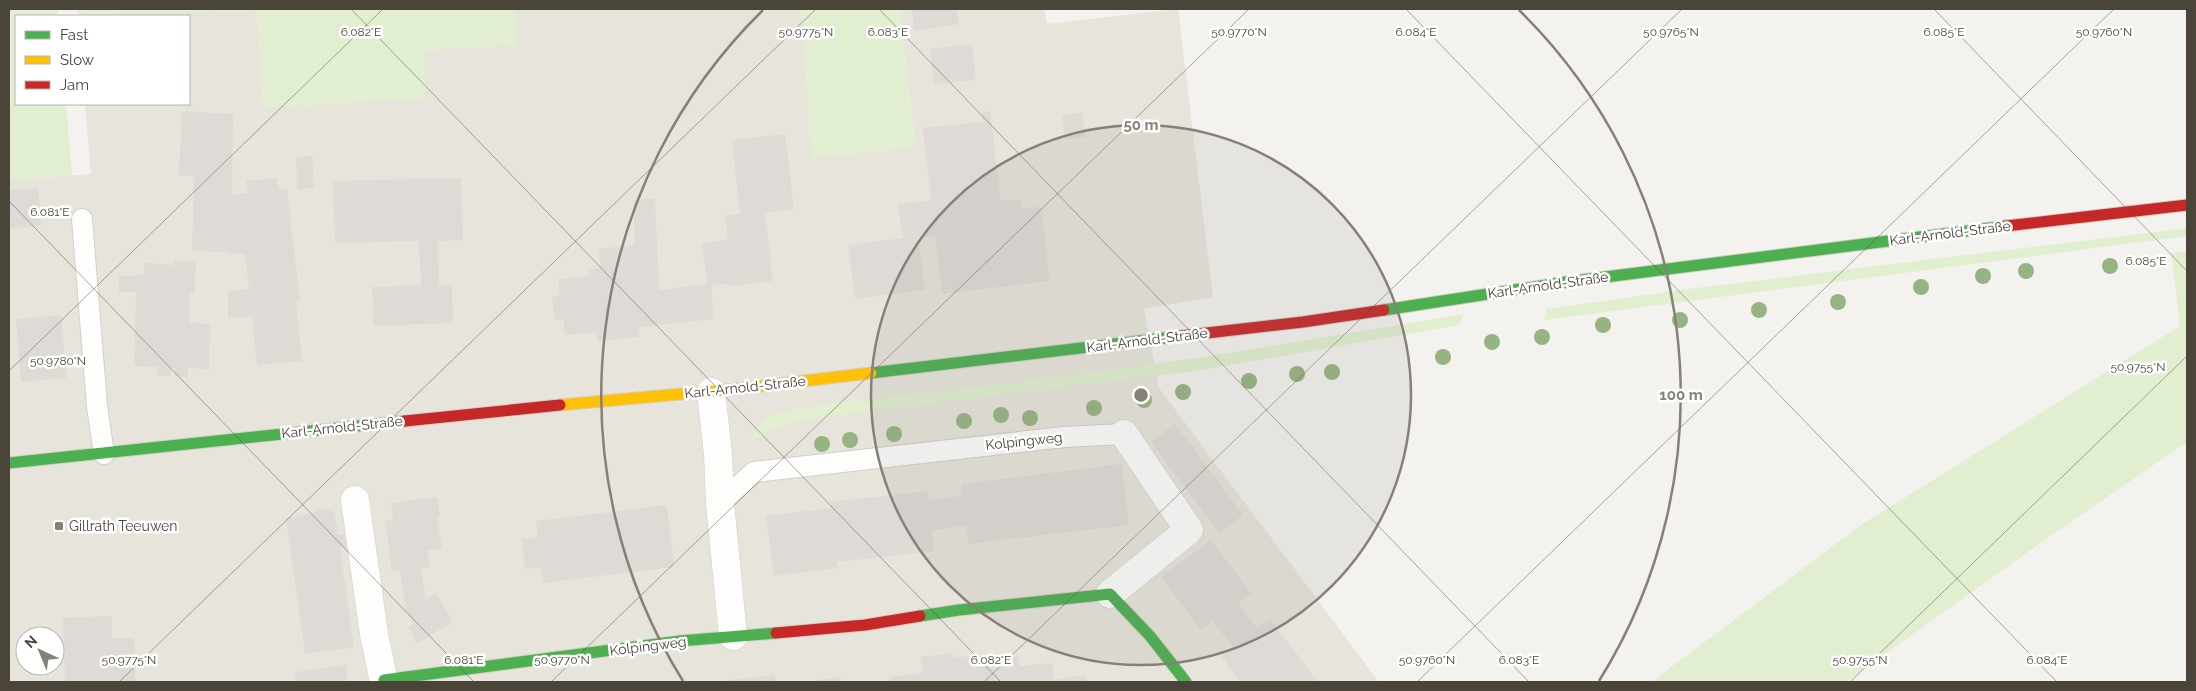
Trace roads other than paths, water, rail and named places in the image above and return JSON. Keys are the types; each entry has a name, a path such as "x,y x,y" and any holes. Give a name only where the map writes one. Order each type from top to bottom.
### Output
{"main road":[{"name":"Karl-Arnold-Straße","path":"9,463 489,410 712,392 1303,322 1595,278 1847,245 2187,205"},
{"name":"Kolpingweg","path":"384,681 734,636 865,625 960,610 1110,594"},
{"path":"1110,594 1138,621 1186,682"}],"street":[{"path":"712,392 718,454 720,503 734,636"},
{"name":"Kolpingweg","path":"1110,594 1189,530 1124,434"},
{"name":"Kolpingweg","path":"355,500 374,634 384,681"}],"lane":[{"path":"82,219 97,406 104,454"},
{"name":"Kolpingweg","path":"720,503 754,472 1064,437 1124,434"}],"place":[{"name":"Gillrath Teeuwen","path":"59,526"}]}
